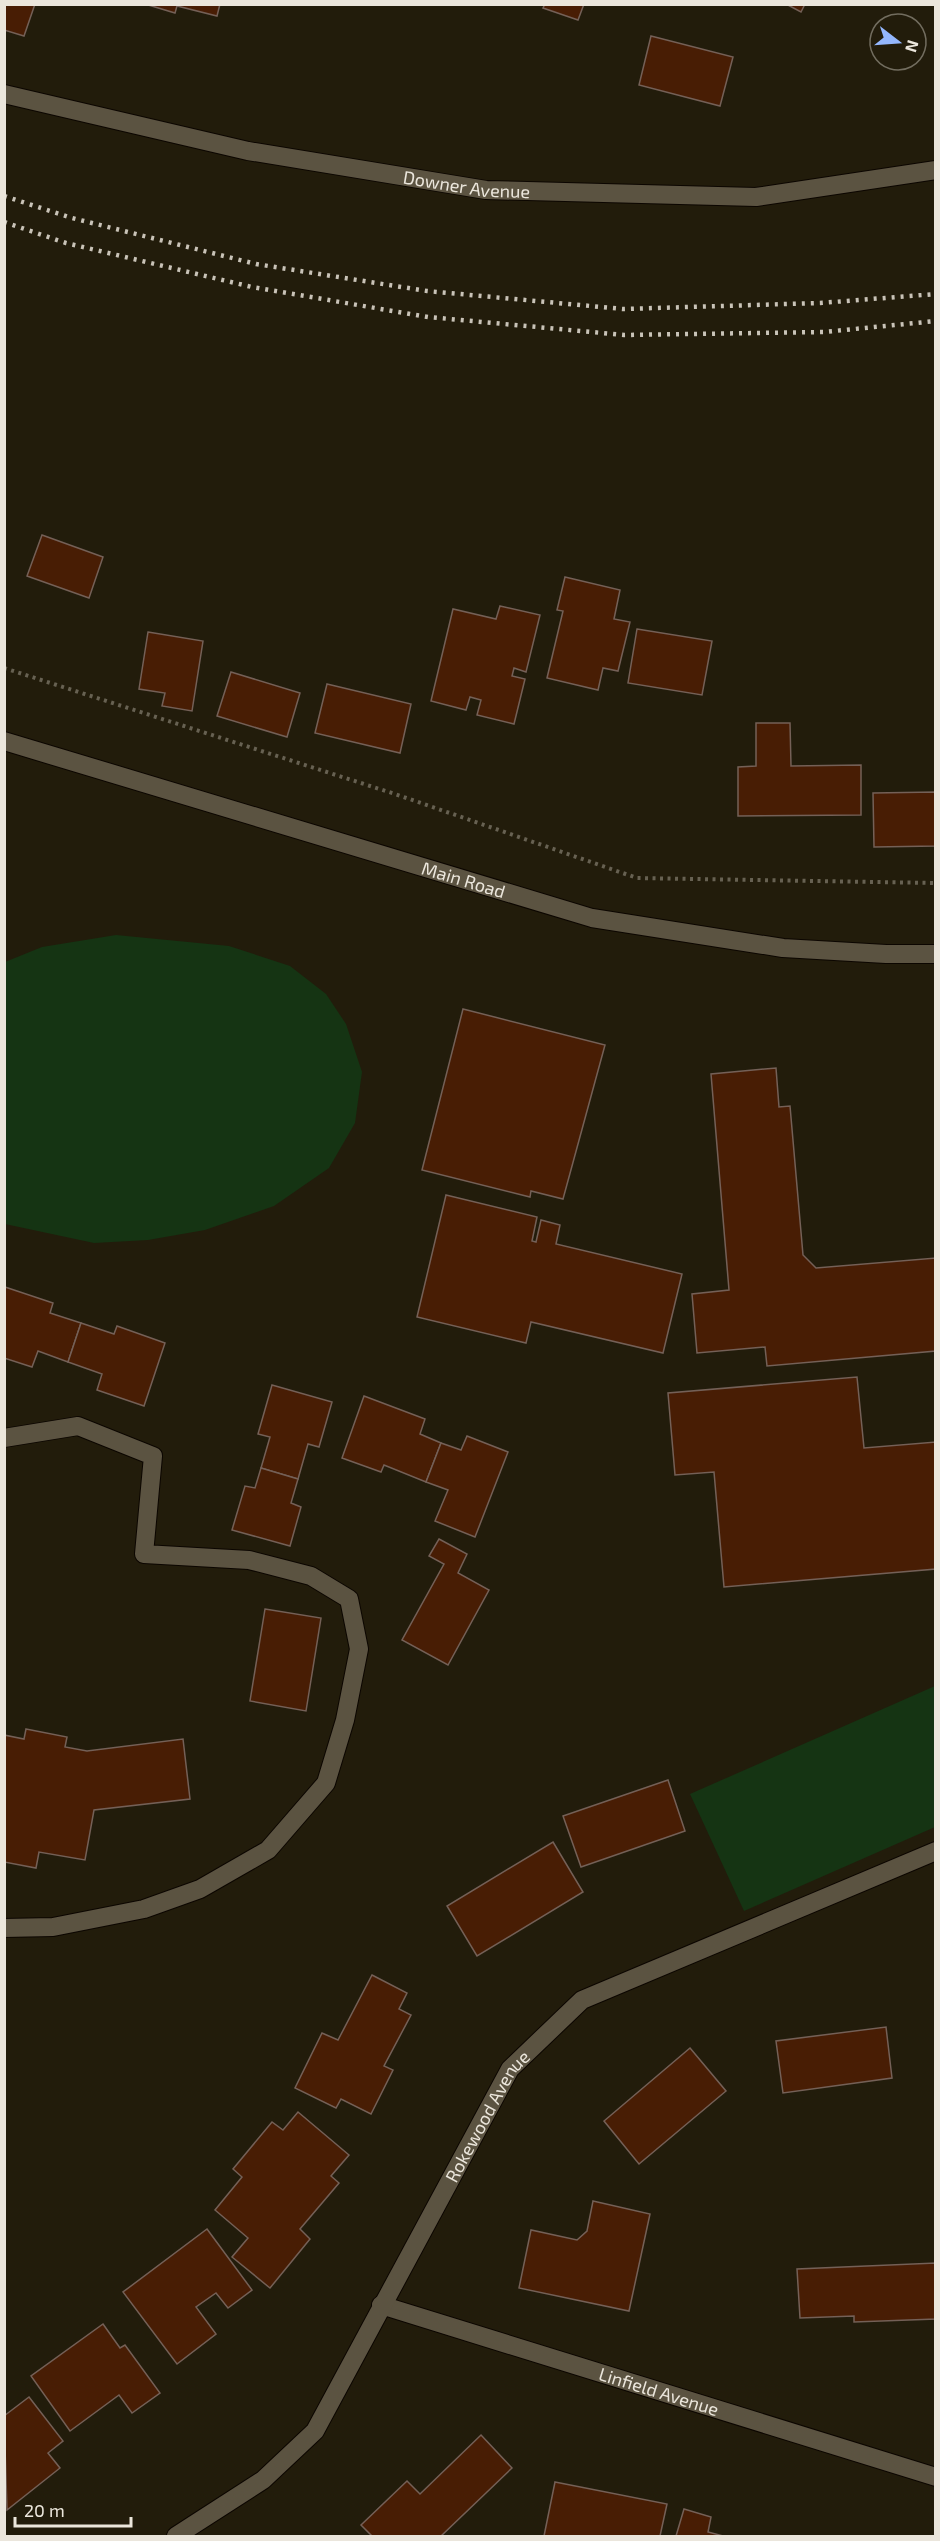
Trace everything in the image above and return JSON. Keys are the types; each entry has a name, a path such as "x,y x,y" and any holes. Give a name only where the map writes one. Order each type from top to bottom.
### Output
{"street":[{"name":"Downer Avenue","path":"4,94 248,151 486,190 756,197 936,170"},
{"name":"Main Road","path":"4,741 592,918 783,948 886,954 936,954"},
{"path":"4,1438 78,1426 153,1456 144,1554 249,1560 312,1576 349,1599 359,1649 345,1720 326,1783 268,1850 200,1889 144,1909 53,1927 4,1928"},
{"name":"Rokewood Avenue","path":"176,2536 263,2480 315,2431 510,2069 582,2000 936,1851"},
{"name":"Linfield Avenue","path":"381,2306 936,2477"}],"path":[{"path":"4,668 318,769 637,878 936,883"}],"green space":[{"path":"116,935 229,946 290,966 326,994 346,1024 362,1072 355,1123 329,1168 274,1206 205,1230 148,1240 94,1243 5,1224 5,962 42,947"},
{"path":"935,1686 935,1827 744,1911 690,1794"}],"building":[{"path":"4,4 35,4 24,36 4,30"},
{"path":"145,4 220,4 217,16 177,6 175,13"},
{"path":"545,4 584,4 578,20 543,8"},
{"path":"786,4 805,4 801,12"},
{"path":"651,36 733,57 720,106 639,85"},
{"path":"42,535 103,557 89,598 27,576"},
{"path":"565,577 620,590 614,619 630,622 618,671 603,668 598,690 547,678 563,611 557,610"},
{"path":"500,606 540,615 526,672 514,668 512,676 525,679 514,724 477,715 481,700 470,697 466,710 431,701 453,609 496,619"},
{"path":"637,629 712,641 702,695 628,683"},
{"path":"148,632 203,641 192,711 162,706 165,693 139,689"},
{"path":"231,672 300,693 287,737 217,716"},
{"path":"327,684 411,704 400,753 315,733"},
{"path":"756,723 790,723 791,766 861,765 861,815 738,816 738,767 756,766"},
{"path":"936,792 936,846 874,847 873,793"},
{"path":"463,1009 605,1045 563,1199 531,1191 530,1197 422,1170"},
{"path":"776,1068 779,1107 790,1106 803,1255 816,1268 936,1258 936,1351 767,1366 765,1347 697,1353 692,1294 729,1290 711,1074"},
{"path":"446,1195 537,1217 532,1241 536,1242 541,1220 560,1225 556,1244 682,1274 663,1353 531,1322 526,1343 417,1317"},
{"path":"5,1287 53,1303 50,1313 81,1323 68,1362 38,1351 32,1367 4,1358"},
{"path":"81,1323 114,1334 117,1326 165,1343 144,1406 97,1390 102,1374 68,1362"},
{"path":"857,1377 864,1448 936,1442 936,1569 724,1587 714,1472 675,1475 668,1393"},
{"path":"272,1385 332,1402 319,1447 308,1444 298,1479 261,1468 270,1437 258,1434"},
{"path":"364,1396 425,1419 420,1434 441,1443 426,1482 384,1465 381,1472 342,1458"},
{"path":"467,1436 508,1452 475,1537 435,1521 448,1490 426,1482 441,1443 461,1450"},
{"path":"261,1468 298,1479 291,1503 301,1507 290,1546 232,1530 245,1486 255,1488"},
{"path":"439,1539 467,1554 458,1573 489,1590 448,1665 402,1640 444,1564 429,1556"},
{"path":"265,1609 321,1618 306,1711 250,1701"},
{"path":"26,1729 67,1737 65,1747 87,1751 183,1739 190,1799 94,1810 85,1860 39,1852 36,1868 4,1862 4,1735 24,1739"},
{"path":"668,1780 685,1831 581,1867 563,1816"},
{"path":"553,1842 583,1892 477,1956 447,1906"},
{"path":"372,1975 407,1993 399,2009 411,2015 384,2066 393,2070 371,2114 341,2099 336,2108 295,2088 322,2033 338,2040"},
{"path":"886,2027 892,2078 783,2093 776,2041"},
{"path":"690,2048 726,2091 639,2164 604,2121"},
{"path":"298,2112 349,2155 331,2176 339,2183 300,2229 310,2239 270,2288 232,2257 248,2238 215,2210 242,2177 233,2169 272,2122 283,2130"},
{"path":"593,2201 650,2214 629,2311 519,2288 531,2230 577,2240 587,2231"},
{"path":"207,2229 252,2290 228,2308 216,2293 196,2307 216,2334 177,2364 123,2292"},
{"path":"936,2263 936,2319 854,2322 854,2316 800,2318 797,2269"},
{"path":"103,2324 120,2348 125,2345 160,2393 132,2413 119,2395 70,2431 31,2376"},
{"path":"29,2397 63,2441 48,2453 60,2468 7,2510 4,2416"},
{"path":"481,2435 512,2468 441,2536 372,2536 361,2525 407,2481 420,2494"},
{"path":"555,2482 667,2504 660,2536 544,2536"},
{"path":"684,2509 711,2517 708,2532 723,2536 676,2536"}],"railway":[{"path":"4,196 72,218 256,264 427,291 623,309 820,303 936,294"},
{"path":"4,222 66,243 252,287 428,317 624,335 824,332 936,321"}]}
